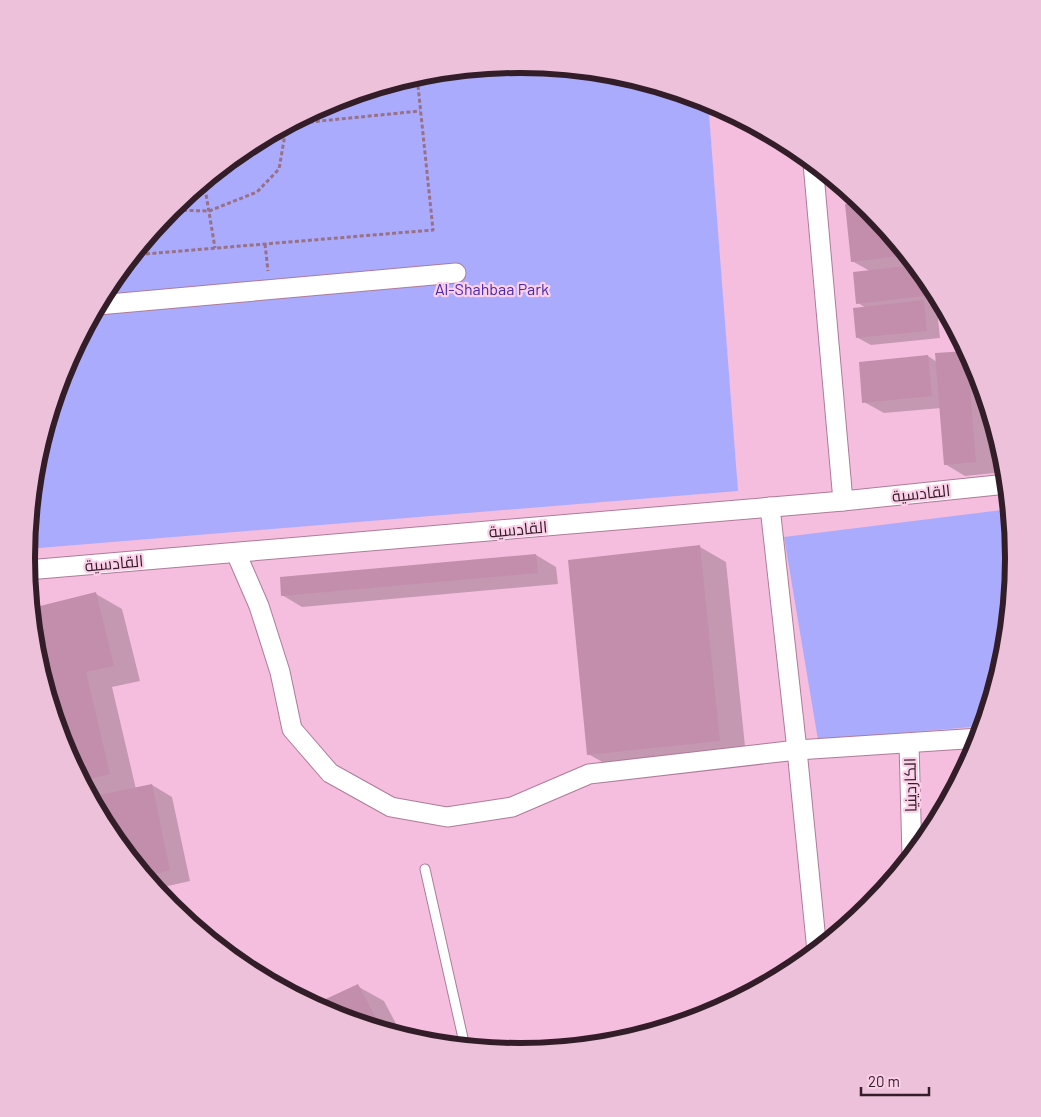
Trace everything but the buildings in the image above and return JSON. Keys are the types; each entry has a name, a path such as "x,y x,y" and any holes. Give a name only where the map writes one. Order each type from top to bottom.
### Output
{"street":[{"path":"814,172 843,501"},
{"path":"107,304 456,272"},
{"name":"القادسية","path":"35,569 843,501 1000,485"},
{"path":"770,507 816,944"},
{"path":"236,553 259,606 280,672 292,728 330,773 391,806 447,817 512,806 589,774 797,750 971,739"},
{"name":"الكاردينيا","path":"910,743 912,846"}],"lane":[{"path":"425,869 464,1041"}],"path":[{"path":"142,254 433,230 417,84"},
{"path":"308,122 420,111"},
{"path":"182,210 209,210 257,192 279,169 284,135"},
{"path":"205,189 215,248"},
{"path":"266,244 270,289"}],"green space":[{"name":"Al-Shahbaa Park","path":"489,74 552,74 615,82 677,99 709,111 738,491 35,548 39,495 44,464 61,402 72,373 100,316 135,263 155,238 200,193 225,173 278,138 306,123 364,99 395,90 426,82"},
{"path":"1003,510 1006,559 1002,622 997,653 976,727 818,740 784,537"}]}
